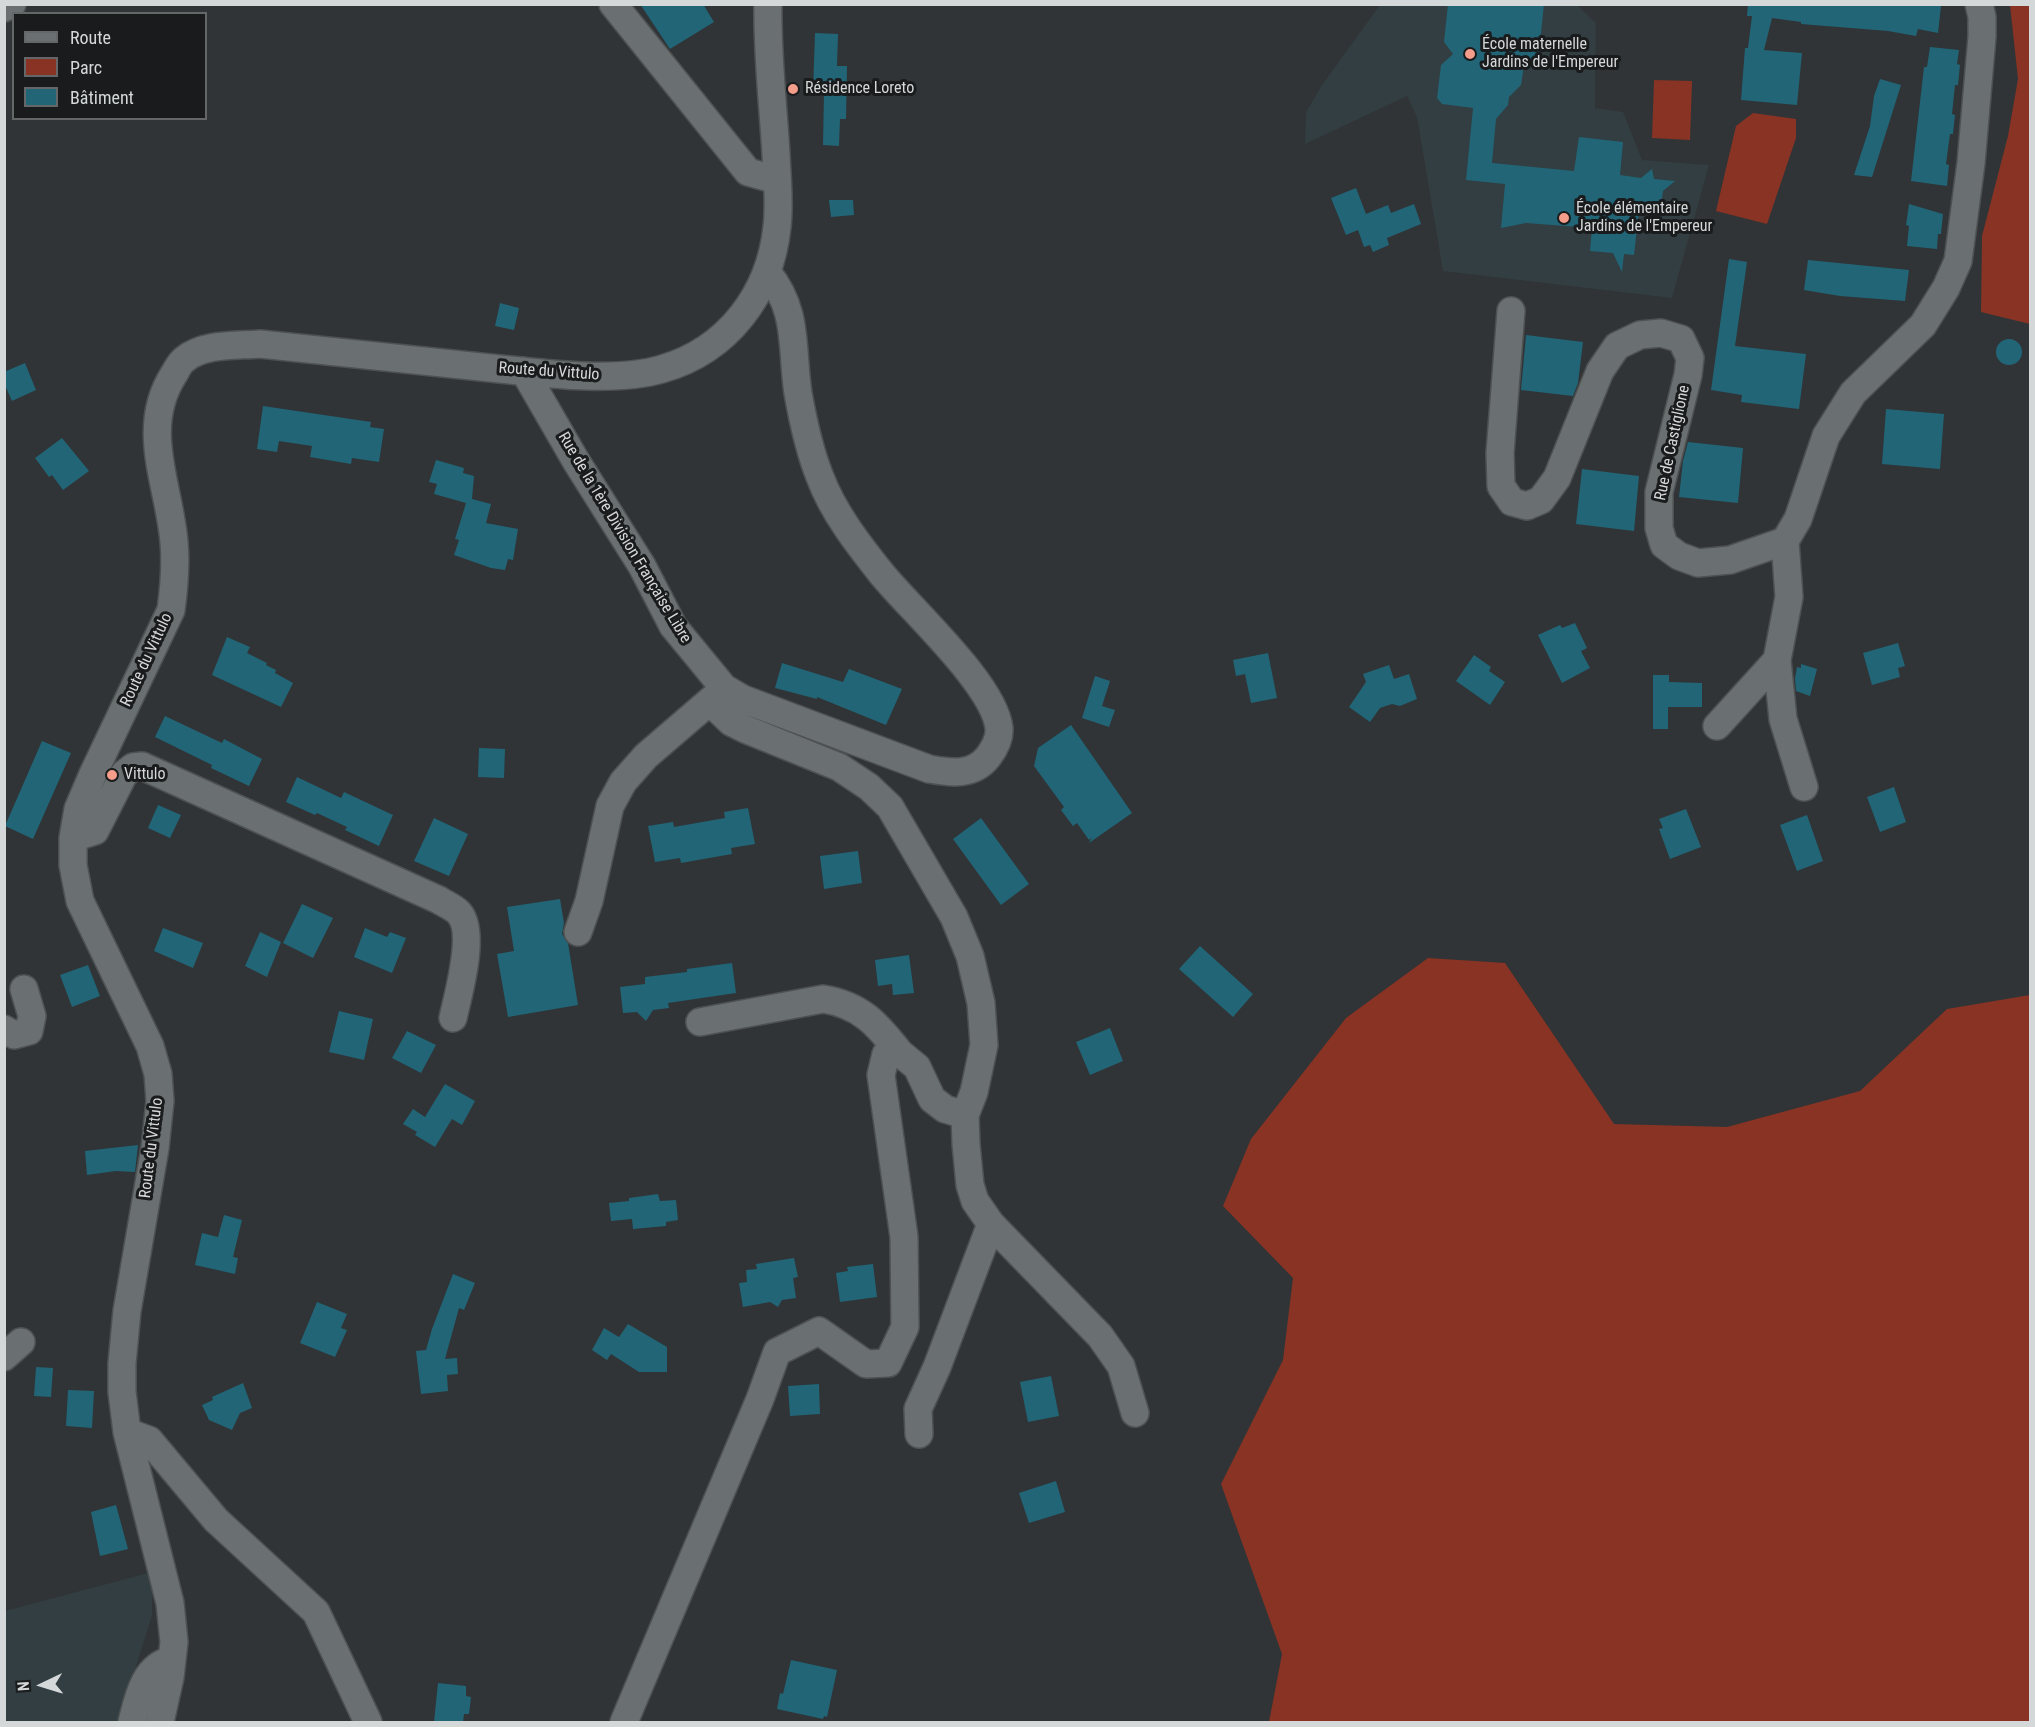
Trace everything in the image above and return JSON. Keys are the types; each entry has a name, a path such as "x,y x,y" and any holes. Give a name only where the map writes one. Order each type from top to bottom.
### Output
{"street":[{"path":"4,8 12,4"},
{"path":"613,4 748,172 766,177 777,175"},
{"name":"Route du Vittulo","path":"160,1722 170,1677 174,1642 170,1603 127,1432 122,1392 127,1311 155,1148 160,1101 158,1074 150,1046 80,901 73,865 73,838 78,809 171,610 174,592 174,542 156,441 159,404 167,385 184,359 202,350 260,344 524,371 618,376 662,369 703,351 741,319 759,292 767,272 777,227 777,175 768,4"},
{"path":"1804,787 1783,719 1777,660 1789,597 1785,541 1798,519 1826,436 1853,393 1923,325 1946,288 1958,261 1971,163 1982,37 1982,17 1979,4"},
{"name":"Rue de la 1ère Division Française Libre","path":"524,371 576,461 642,566 673,626 717,695 743,699 930,769 952,773 969,771 983,763 995,749 999,728 988,699 961,662 882,574 849,531 820,479 808,444 798,393 789,308 776,283 767,272"},
{"name":"Rue de Castiglione","path":"1511,311 1500,453 1500,486 1512,502 1527,506 1541,500 1557,478 1600,371 1617,346 1640,335 1661,333 1681,339 1690,358 1688,375 1659,492 1659,528 1664,545 1678,556 1698,563 1730,560 1785,541"},
{"path":"1717,726 1777,660"},
{"path":"578,932 589,901 610,806 623,782 646,756 717,695 731,722 839,767 869,787 890,807 904,830 954,916 970,956 981,1003 984,1045 974,1092 965,1115 970,1185 975,1201 991,1224 1100,1336 1121,1366 1135,1413"},
{"path":"73,838 95,831 124,774 133,767 142,766 439,900 460,913 465,924 467,951 453,1018"},
{"path":"4,1029 14,1035 29,1031 32,1016 24,989"},
{"path":"700,1022 824,999 842,1002 878,1025 900,1053 917,1066 932,1099 945,1109 965,1115"},
{"path":"624,1722 760,1399 777,1352 819,1331 866,1364 888,1363 905,1328 904,1237 881,1075 886,1054 900,1053"},
{"path":"920,1434 918,1410 937,1367 991,1224"},
{"path":"127,1432 149,1440 216,1520 316,1612 368,1722"},
{"path":"132,1722 149,1674 160,1663 172,1660"}],"shaded area":[{"path":"1380,5 1577,5 1596,23 1595,108 1623,112 1642,160 1709,165 1672,298 1443,271 1417,117 1407,96 1305,144 1306,112 1322,85"},
{"path":"152,1572 152,1615 119,1722 5,1722 5,1611"}],"green space":[{"path":"2010,5 2030,5 2030,324 1981,312 1982,236 2008,136 2018,79"},
{"path":"1654,80 1692,81 1690,140 1652,138"},
{"path":"1753,113 1796,119 1796,138 1767,224 1716,211 1736,126"},
{"path":"1428,958 1505,963 1614,1124 1727,1127 1860,1091 1947,1009 2030,995 2030,1722 1269,1722 1282,1654 1221,1484 1283,1360 1293,1278 1223,1206 1251,1139 1346,1018"}],"building":[{"path":"640,4 703,4 714,22 670,49"},
{"path":"1448,4 1544,4 1539,52 1524,65 1521,85 1509,97 1508,105 1496,119 1492,163 1574,171 1579,137 1623,142 1620,175 1641,178 1652,169 1654,179 1675,181 1663,191 1660,213 1639,211 1634,255 1624,254 1622,272 1613,253 1590,251 1592,228 1526,223 1501,228 1505,184 1466,180 1473,108 1442,104 1437,98 1441,65 1453,54 1444,42"},
{"path":"1748,4 1929,4 1941,6 1938,33 1918,29 1916,36 1888,31 1801,24 1801,22 1772,18 1764,50 1802,53 1797,105 1741,100 1745,48 1748,48 1752,16 1747,16"},
{"path":"815,33 838,34 837,66 847,66 846,119 840,119 839,146 823,145 824,92 813,92"},
{"path":"1930,47 1959,50 1958,85 1955,85 1952,114 1955,115 1953,134 1950,134 1946,164 1949,165 1947,186 1911,181 1924,67 1927,67"},
{"path":"1880,79 1901,85 1872,177 1854,175 1870,126 1874,96"},
{"path":"1356,188 1366,214 1388,205 1391,213 1414,204 1421,224 1387,238 1389,245 1373,252 1370,245 1364,247 1358,230 1346,235 1331,198"},
{"path":"829,200 853,200 854,215 831,217"},
{"path":"1909,204 1943,214 1937,249 1907,246 1909,226 1906,225"},
{"path":"1729,259 1747,262 1735,346 1806,354 1799,409 1741,402 1742,395 1711,390"},
{"path":"1808,260 1909,270 1905,301 1840,296 1804,290"},
{"path":"500,303 519,308 514,330 495,326"},
{"path":"1526,335 1583,342 1578,383 1573,396 1521,390"},
{"path":"2009,339 2018,343 2022,352 2018,361 2009,365 2000,361 1996,352 2000,343"},
{"path":"25,363 36,390 12,401 4,383 4,372"},
{"path":"263,406 371,422 370,427 384,429 379,462 352,458 351,464 310,457 312,446 279,441 277,452 257,449"},
{"path":"1886,409 1944,414 1940,469 1882,464"},
{"path":"62,438 89,471 63,490 52,475 49,477 35,458"},
{"path":"1688,442 1743,448 1738,503 1679,497 1683,461"},
{"path":"436,460 464,468 463,473 474,476 472,499 491,504 486,523 518,529 513,560 508,559 505,570 491,568 454,555 459,540 455,539 466,503 434,494 437,484 429,482"},
{"path":"1582,469 1639,476 1634,531 1576,524"},
{"path":"1575,623 1587,648 1581,651 1590,668 1562,683 1538,635 1560,625 1562,628"},
{"path":"227,637 250,647 247,653 267,663 266,665 276,670 275,673 293,683 281,707 212,675"},
{"path":"1898,643 1905,666 1898,668 1900,677 1872,685 1863,653"},
{"path":"1268,653 1277,698 1251,703 1245,674 1236,676 1233,660"},
{"path":"1474,655 1491,667 1489,671 1505,682 1490,705 1456,681"},
{"path":"782,663 843,682 849,669 902,689 886,725 817,697 817,699 775,688"},
{"path":"1801,664 1817,669 1810,696 1796,691 1797,667 1801,668"},
{"path":"1389,665 1394,679 1409,674 1417,699 1400,706 1392,704 1380,708 1370,722 1349,707 1366,682 1363,674"},
{"path":"1653,675 1669,675 1669,682 1702,683 1702,707 1668,707 1668,729 1653,729"},
{"path":"1095,676 1110,681 1102,706 1115,710 1109,727 1082,718"},
{"path":"165,716 222,743 224,739 262,759 249,786 155,737"},
{"path":"1071,725 1132,813 1089,843 1092,837 1089,840 1077,823 1073,826 1061,810 1064,807 1034,766 1038,748"},
{"path":"42,741 71,753 33,839 5,826"},
{"path":"479,748 505,749 504,778 478,777"},
{"path":"297,777 341,798 344,792 393,815 379,846 345,830 347,827 286,802"},
{"path":"1894,787 1906,822 1880,832 1867,797"},
{"path":"158,805 181,815 170,838 148,828"},
{"path":"748,808 755,844 731,848 732,854 681,863 680,858 655,862 648,826 673,822 674,827 725,818 724,812"},
{"path":"1686,809 1701,847 1670,859 1659,829 1663,828 1659,819"},
{"path":"1807,815 1823,861 1797,871 1780,825"},
{"path":"434,818 468,834 449,876 414,861"},
{"path":"981,818 1029,884 1001,905 953,839"},
{"path":"858,851 862,883 824,889 820,856"},
{"path":"560,899 564,923 562,934 568,943 578,1005 508,1017 497,954 514,951 507,907"},
{"path":"302,904 333,918 313,958 283,943"},
{"path":"163,928 203,943 193,968 154,951"},
{"path":"365,928 387,937 390,932 406,938 392,973 354,957"},
{"path":"260,932 281,942 267,977 245,966"},
{"path":"1200,946 1253,994 1233,1017 1179,969"},
{"path":"909,955 914,993 893,995 892,984 878,986 875,960"},
{"path":"732,963 736,993 668,1003 669,1008 653,1010 646,1021 637,1012 623,1013 620,987 645,984 645,977"},
{"path":"88,965 100,996 72,1007 60,975"},
{"path":"339,1011 373,1019 364,1060 329,1052"},
{"path":"1110,1028 1123,1061 1090,1075 1076,1042"},
{"path":"407,1031 436,1045 421,1073 392,1058"},
{"path":"445,1084 475,1101 462,1125 452,1119 435,1147 415,1135 417,1132 403,1124 413,1109 425,1117"},
{"path":"138,1145 135,1172 116,1171 87,1175 85,1151"},
{"path":"658,1194 660,1201 676,1200 678,1220 666,1222 666,1226 633,1229 632,1219 611,1221 609,1203"},
{"path":"224,1215 242,1220 233,1257 238,1258 235,1274 195,1265 202,1233 218,1237"},
{"path":"794,1258 798,1277 793,1278 796,1298 782,1300 778,1307 770,1302 743,1307 739,1283 747,1282 746,1270 757,1269 756,1264"},
{"path":"873,1264 877,1297 840,1302 836,1273 848,1271 847,1267"},
{"path":"453,1274 475,1283 464,1310 459,1308 445,1359 457,1358 458,1374 447,1375 448,1391 421,1394 416,1351 426,1350"},
{"path":"317,1302 347,1314 341,1328 347,1330 335,1357 300,1343"},
{"path":"628,1324 667,1347 667,1372 639,1372 611,1354 607,1360 592,1350 604,1328 619,1337"},
{"path":"36,1367 53,1368 51,1397 34,1396"},
{"path":"1051,1376 1059,1416 1028,1422 1020,1382"},
{"path":"243,1383 252,1408 240,1413 232,1430 209,1420 202,1405 213,1400 212,1397"},
{"path":"819,1384 820,1414 790,1416 788,1386"},
{"path":"68,1390 94,1391 92,1428 66,1426"},
{"path":"1056,1481 1065,1512 1029,1523 1019,1493"},
{"path":"116,1505 128,1549 100,1556 91,1512"},
{"path":"791,1660 837,1670 827,1717 824,1716 823,1719 777,1709"},
{"path":"438,1683 466,1686 466,1696 471,1697 469,1714 464,1714 463,1722 434,1722"}],"place":[{"name":"École maternelle Jardins de l'Empereur","path":"1470,54"},
{"name":"Résidence Loreto","path":"793,89"},
{"name":"École élémentaire Jardins de l'Empereur","path":"1564,218"},
{"name":"Vittulo","path":"112,775"}]}
